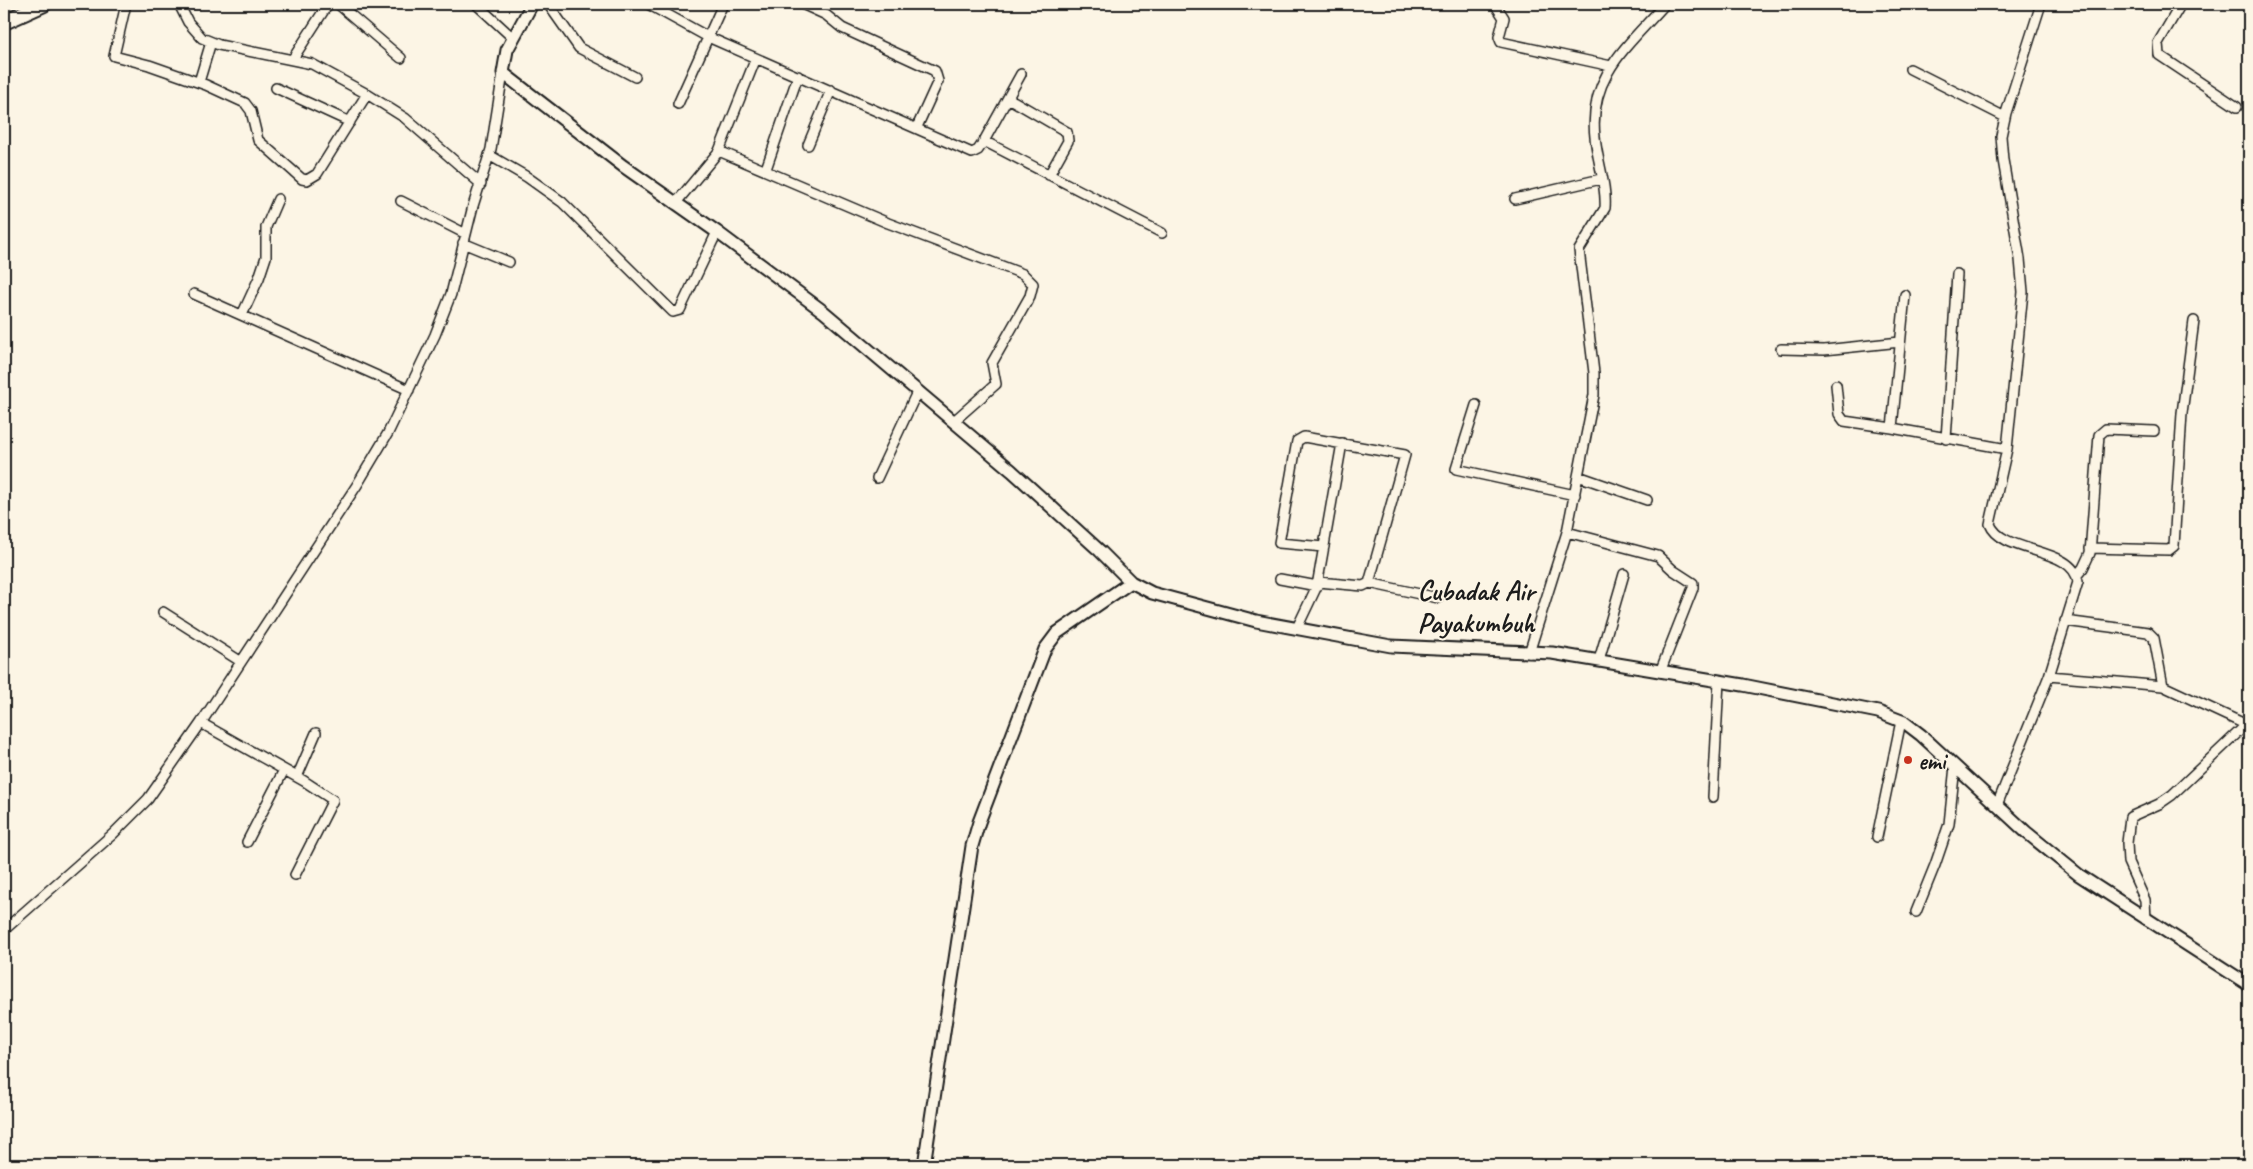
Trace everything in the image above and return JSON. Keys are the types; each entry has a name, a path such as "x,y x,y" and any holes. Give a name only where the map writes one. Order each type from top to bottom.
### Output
{"highway":[{"path":"4,22 44,4"}],"street":[{"path":"126,4 114,56 149,65 199,82 245,103 250,111 258,140 302,179 307,180 317,174 367,94"},
{"path":"180,4 194,31 210,42 318,66 367,94 405,118 481,184"},
{"path":"292,60 328,4"},
{"path":"338,4 401,58"},
{"path":"476,4 513,38"},
{"path":"4,930 113,834 148,799 201,723 357,485 388,433 451,294 463,244 489,155 507,50 532,4"},
{"path":"548,4 580,48 635,77"},
{"path":"648,4 708,36 917,127 970,153 978,150 984,141 1021,74"},
{"path":"678,104 723,4"},
{"path":"802,4 826,15 842,28 935,71 938,81 917,127"},
{"path":"1495,4 1504,18 1499,37 1504,44 1611,66"},
{"path":"1529,653 1567,532 1594,384 1579,250 1605,208 1594,134 1595,105 1599,86 1611,66 1664,4"},
{"path":"2041,4 2004,117 2001,136 2002,154 2023,292 2007,449 1990,519 1992,530 2002,538 2066,563 2077,575"},
{"path":"2181,4 2158,43 2159,55 2236,107"},
{"path":"199,82 210,42"},
{"path":"676,204 719,151 756,58"},
{"path":"1910,69 2004,117"},
{"path":"503,73 676,204 717,232 824,312 954,421 1100,551 1131,582 1152,593 1256,621 1391,646 1552,653 1720,681 1878,712 1902,721 1920,735 2026,832 2079,875 2249,985"},
{"path":"766,169 798,76"},
{"path":"276,88 350,122"},
{"path":"808,145 831,90"},
{"path":"1008,98 1067,132 1068,140 1049,175"},
{"path":"984,141 1162,233"},
{"path":"719,151 766,169 888,223 1023,274 1029,278 1032,284 1030,296 992,363 996,384 954,421"},
{"path":"489,155 527,177 562,202 673,312 680,310 717,232"},
{"path":"1515,199 1601,179"},
{"path":"242,315 259,278 266,257 266,227 278,199"},
{"path":"401,201 466,234"},
{"path":"463,244 509,262"},
{"path":"1946,439 1957,274"},
{"path":"194,294 409,390"},
{"path":"1892,428 1905,295"},
{"path":"2090,548 2170,550 2174,546 2182,413 2194,322"},
{"path":"1782,349 1824,350 1900,342"},
{"path":"1836,385 1839,414 1842,420 2007,449"},
{"path":"877,478 918,390"},
{"path":"1476,405 1456,469 1575,495"},
{"path":"1997,805 2049,676 2076,591 2077,575 2087,562 2090,548 2099,435 2106,429 2154,431"},
{"path":"1324,547 1279,543 1297,441 1304,437 1405,455 1370,583"},
{"path":"1297,628 1318,584 1342,443"},
{"path":"1578,476 1647,500"},
{"path":"1567,532 1658,556 1673,570 1693,583 1693,588 1660,672"},
{"path":"1599,660 1624,574"},
{"path":"1280,579 1318,584 1363,586 1370,583 1438,598"},
{"path":"924,1165 975,836 1045,649 1057,633 1131,582"},
{"path":"163,612 240,661"},
{"path":"2065,621 2150,634 2154,638 2163,686"},
{"path":"2049,676 2163,686 2247,726 2172,795 2160,804 2130,817 2128,828 2128,862 2145,900 2146,920"},
{"path":"1713,797 1720,681"},
{"path":"1877,837 1902,721"},
{"path":"201,723 297,777 333,800 295,875"},
{"path":"297,777 316,733"},
{"path":"1916,912 1935,866 1949,824 1955,766"},
{"path":"247,842 284,770"}],"place":[{"name":"emi","path":"1908,760"}],"district":[{"name":"Cubadak Air Payakumbuh","path":"1476,606"}]}
